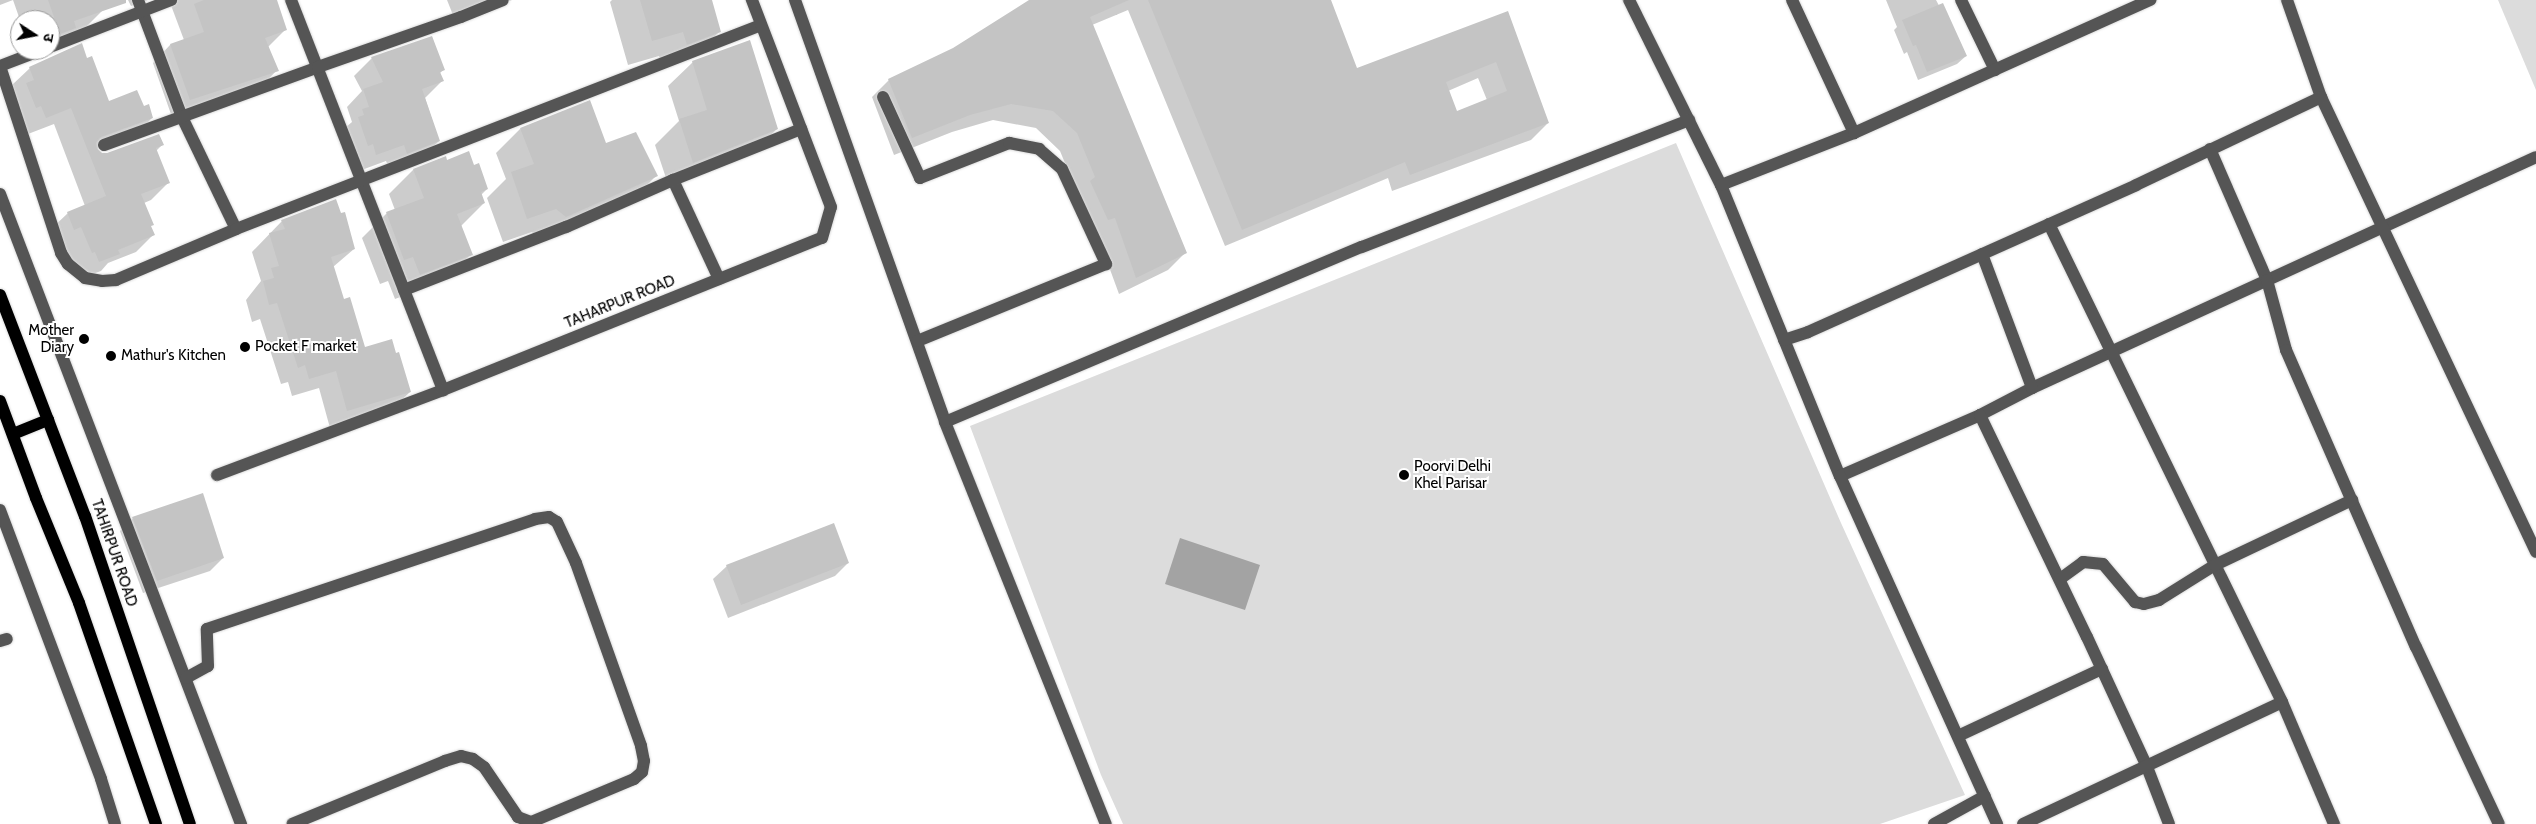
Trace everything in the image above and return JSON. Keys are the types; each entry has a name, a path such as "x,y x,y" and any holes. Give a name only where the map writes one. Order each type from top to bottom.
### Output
{"main road":[{"name":"TAHIRPUR ROAD","path":"0,295 85,516 190,824"},
{"path":"0,401 36,498 79,603 156,824"},
{"path":"13,434 48,420"}],"street":[{"path":"60,42 140,5 171,0"},
{"path":"291,0 443,390"},
{"path":"104,146 318,67 461,18 504,0"},
{"name":"TAHARPUR ROAD","path":"217,475 443,390 822,238 831,206 752,0"},
{"path":"796,0 945,422 1106,824"},
{"path":"1629,0 1721,185 1840,476 1997,824"},
{"path":"1792,0 1854,133"},
{"path":"1961,0 1996,70"},
{"path":"1721,185 1854,133 1996,70 2131,4 2150,0"},
{"path":"2287,0 2321,97 2536,552"},
{"path":"140,5 182,118 236,229"},
{"path":"16,60 0,66 61,253 68,264 85,278 102,281 116,280 236,229 761,25"},
{"path":"882,97 920,178 1009,143 1039,149 1062,169 1106,264 917,341"},
{"path":"1784,340 1808,332 2049,224 2321,97"},
{"path":"945,422 1362,247 1688,120"},
{"path":"404,290 566,227 673,180 801,129"},
{"path":"2210,149 2267,280 2286,350 2416,647 2499,824"},
{"path":"1840,476 1980,415 2032,388 2110,352 2535,160"},
{"path":"673,180 719,279"},
{"path":"0,194 242,824"},
{"path":"2049,224 2282,702 2334,824"},
{"path":"1982,254 2032,388"},
{"path":"1980,415 2102,669 2147,767 2169,824"},
{"path":"2060,579 2083,562 2103,564 2135,602 2144,604 2159,600 2215,565 2352,500"},
{"path":"0,510 101,779 114,824"},
{"path":"186,678 208,666 208,629 535,519 549,517 557,522 576,563 641,746 644,761 642,772 634,779 531,822 518,817 484,767 473,759 461,756 292,824"},
{"path":"1958,736 2102,669"},
{"path":"2023,824 2282,702"},
{"path":"1934,824 1985,796"}],"shaded area":[{"path":"2498,0 2536,0 2536,90"},
{"name":"Poorvi Delhi Khel Parisar","path":"1676,143 1841,523 1965,795 1880,824 1123,824 1101,775 970,426"},
{"path":"1180,538 1260,565 1245,610 1165,584"}],"building":[{"path":"48,0 126,0 126,3 74,21 76,28 60,34 60,10 52,10"},
{"path":"204,0 277,0 287,30 265,38 279,71 190,100 170,44 204,32 194,4"},
{"path":"640,0 712,0 721,32 687,45 683,32 652,41"},
{"path":"1029,0 1129,0 1090,17 1187,253 1136,278 1115,218 1108,220 1090,181 1095,177 1077,133 1053,111 1011,104 970,115 912,138 888,79 953,48"},
{"path":"1148,0 1331,0 1357,68 1508,11 1549,123 1410,175 1405,162 1242,230","holes":["1496,62 1507,91 1457,111 1446,82"]},
{"path":"1943,3 1967,56 1927,72 1916,45 1913,46 1902,20"},
{"path":"432,36 445,70 440,72 444,81 422,89 440,141 407,154 404,145 376,155 373,144 368,146 358,117 364,115 362,109 369,107 363,89 383,82 371,57"},
{"path":"750,40 778,129 693,163 679,119 707,110 692,61"},
{"path":"82,43 87,58 92,56 109,101 137,90 144,106 149,104 153,118 101,137 96,143 97,148 102,153 107,153 159,134 164,145 156,148 170,183 141,194 154,225 151,226 155,235 118,250 120,254 99,262 95,252 92,253 81,227 74,230 67,212 106,196 71,108 46,118 41,106 36,108 26,83 34,80 29,67 44,60 60,60 60,53"},
{"path":"590,100 606,143 636,132 658,176 566,217 556,209 527,219 511,172 534,164 520,128"},
{"path":"469,151 474,165 479,163 488,189 481,192 485,203 457,214 473,255 420,275 413,257 404,260 386,212 424,198 413,169 446,156 447,160"},
{"path":"336,199 341,213 345,212 355,249 331,257 344,299 350,297 365,347 392,339 396,353 399,352 411,392 347,411 336,371 309,379 305,365 298,368 277,303 269,305 263,281 274,278 271,268 279,266 269,233 285,229 281,220"},
{"path":"203,493 224,558 157,581 132,517"},
{"path":"834,523 849,563 741,605 726,565"}],"place":[{"name":"Mother Diary","path":"84,339"},
{"name":"Pocket F market","path":"245,347"},
{"name":"Mathur's Kitchen","path":"111,356"},
{"name":"Poorvi Delhi Khel Parisar","path":"1404,475"}]}
